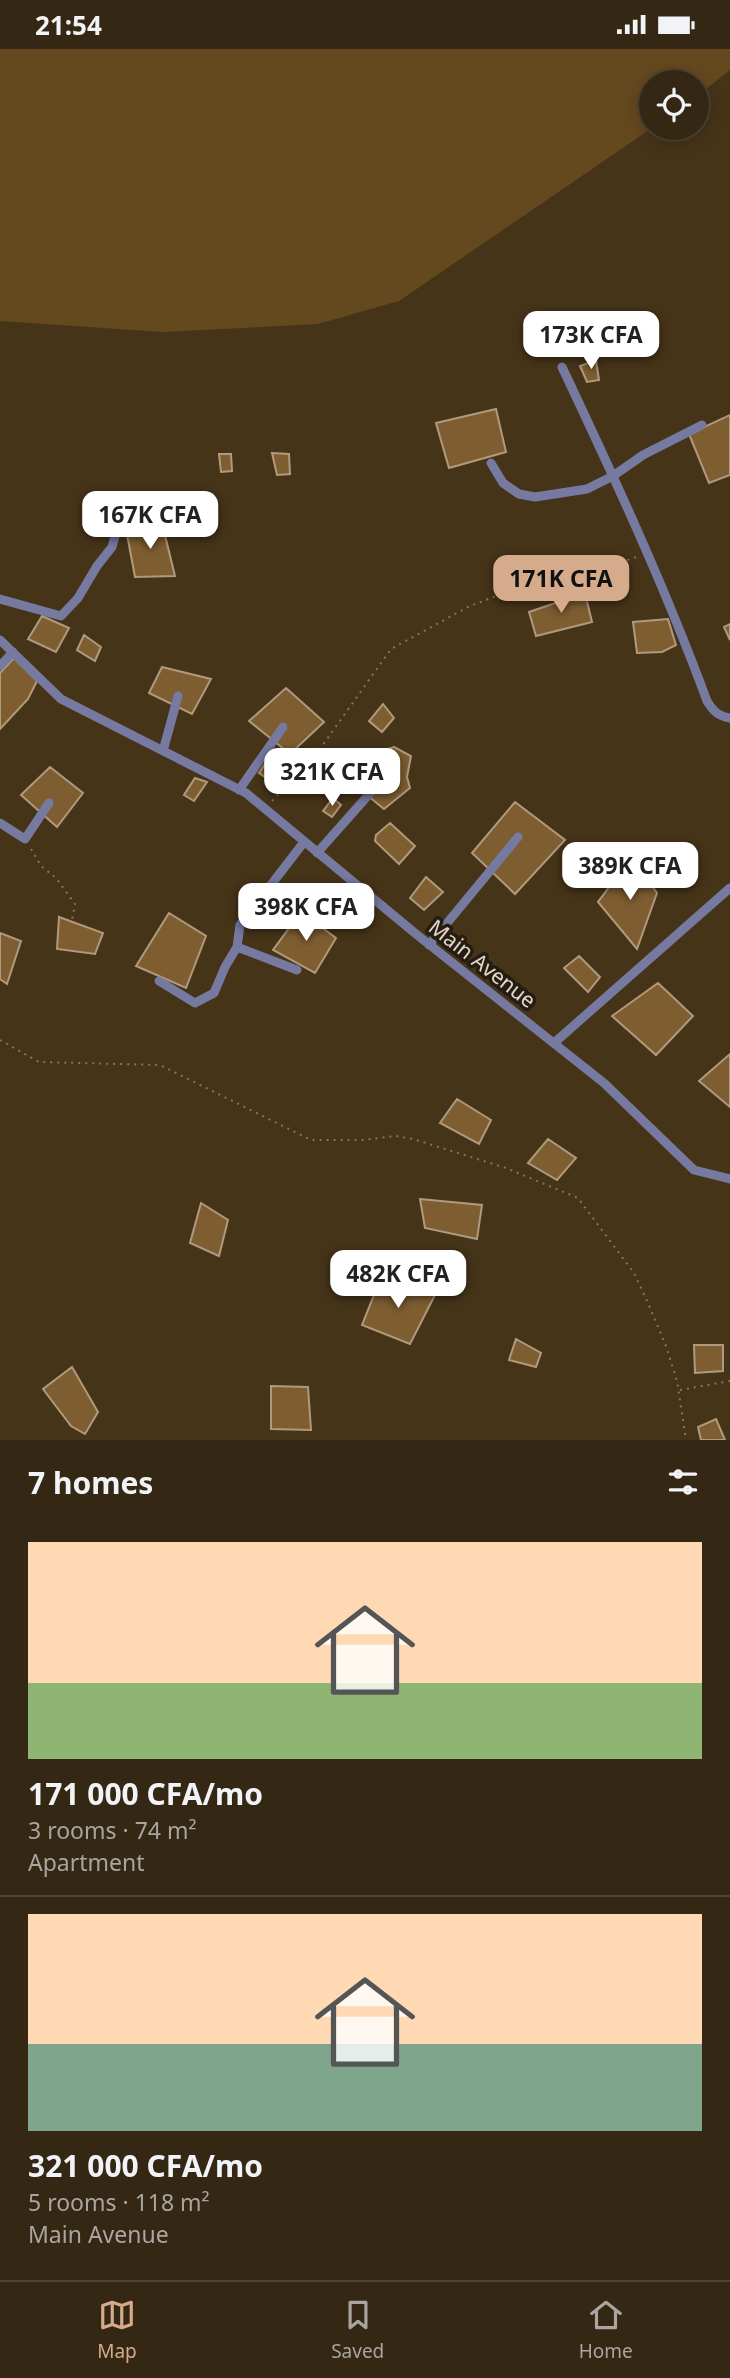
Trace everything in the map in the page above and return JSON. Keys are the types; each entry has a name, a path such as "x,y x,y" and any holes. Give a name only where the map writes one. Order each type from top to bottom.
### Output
{"street":[{"path":"562,367 676,617 707,701 713,711 722,717 730,718"},
{"path":"491,463 503,483 519,494 534,497 587,489 613,476 643,455 702,425"},
{"path":"0,599 61,616 78,599 97,566 112,547 118,526 149,518"},
{"name":"Main Avenue","path":"0,640 61,699 239,790 604,1083 694,1170 730,1179"},
{"path":"0,666 13,652"},
{"path":"163,751 178,696"},
{"path":"239,790 283,727"},
{"path":"317,853 380,782"},
{"path":"0,824 25,839 49,803"},
{"path":"429,944 518,837"},
{"path":"159,981 195,1003 214,993 237,947 240,925 304,842"},
{"path":"554,1043 730,888"},
{"path":"237,947 298,970"}],"path":[{"path":"264,809 310,763 391,649 468,607 506,592 579,577 646,553"},
{"path":"25,839 41,866 56,878 75,904 72,920"},
{"path":"0,1040 39,1062 160,1065 311,1140 362,1140 396,1136 412,1139 506,1168 579,1198 634,1273 666,1346 679,1390 686,1440"},
{"path":"679,1390 730,1381"}],"shaded area":[{"path":"0,49 730,49 730,70 709,87 709,70 639,70 639,137 399,301 318,324 163,332 0,321"}],"building":[{"path":"596,360 599,380 587,382 580,366"},
{"path":"496,409 506,452 449,468 436,423"},
{"path":"730,415 730,475 709,483 689,434"},
{"path":"272,453 289,454 290,474 277,475"},
{"path":"219,454 231,454 232,471 221,472"},
{"path":"161,519 175,576 135,577 126,529"},
{"path":"585,593 592,622 536,636 529,612"},
{"path":"42,616 69,628 56,652 28,639"},
{"path":"668,619 676,645 662,652 637,653 633,622"},
{"path":"730,624 730,640 724,627"},
{"path":"84,635 101,647 95,661 77,650"},
{"path":"14,658 37,681 28,699 0,729 0,673"},
{"path":"162,667 211,679 192,714 149,693"},
{"path":"286,688 324,722 290,754 249,721"},
{"path":"383,704 394,718 382,732 369,721"},
{"path":"394,747 411,756 407,777 410,788 384,809 346,778 371,754"},
{"path":"274,750 295,766 278,786 259,773"},
{"path":"50,767 83,793 57,827 21,795"},
{"path":"195,778 207,782 194,801 184,795"},
{"path":"333,798 341,805 332,817 323,811"},
{"path":"515,802 565,840 515,894 472,853"},
{"path":"390,823 415,846 399,864 375,841 376,835"},
{"path":"631,858 657,893 637,949 598,902"},
{"path":"426,877 443,892 424,910 410,898"},
{"path":"301,912 336,938 315,973 273,950"},
{"path":"169,913 206,936 186,988 136,966"},
{"path":"59,917 103,933 95,954 57,949"},
{"path":"0,933 21,941 7,984 0,979"},
{"path":"579,956 600,977 588,992 564,968"},
{"path":"658,983 693,1016 656,1055 612,1016"},
{"path":"730,1054 730,1107 699,1081"},
{"path":"457,1099 491,1120 479,1144 440,1123"},
{"path":"548,1139 576,1158 557,1180 528,1163"},
{"path":"420,1199 482,1205 477,1239 425,1228"},
{"path":"201,1203 228,1220 219,1256 190,1243"},
{"path":"380,1280 436,1293 410,1344 362,1325"},
{"path":"516,1339 541,1353 536,1367 509,1360"},
{"path":"694,1345 723,1345 723,1371 695,1373"},
{"path":"72,1367 98,1412 85,1434 71,1426 43,1389"},
{"path":"271,1386 308,1387 311,1430 271,1429"},
{"path":"716,1419 725,1440 701,1440 698,1427"}]}
